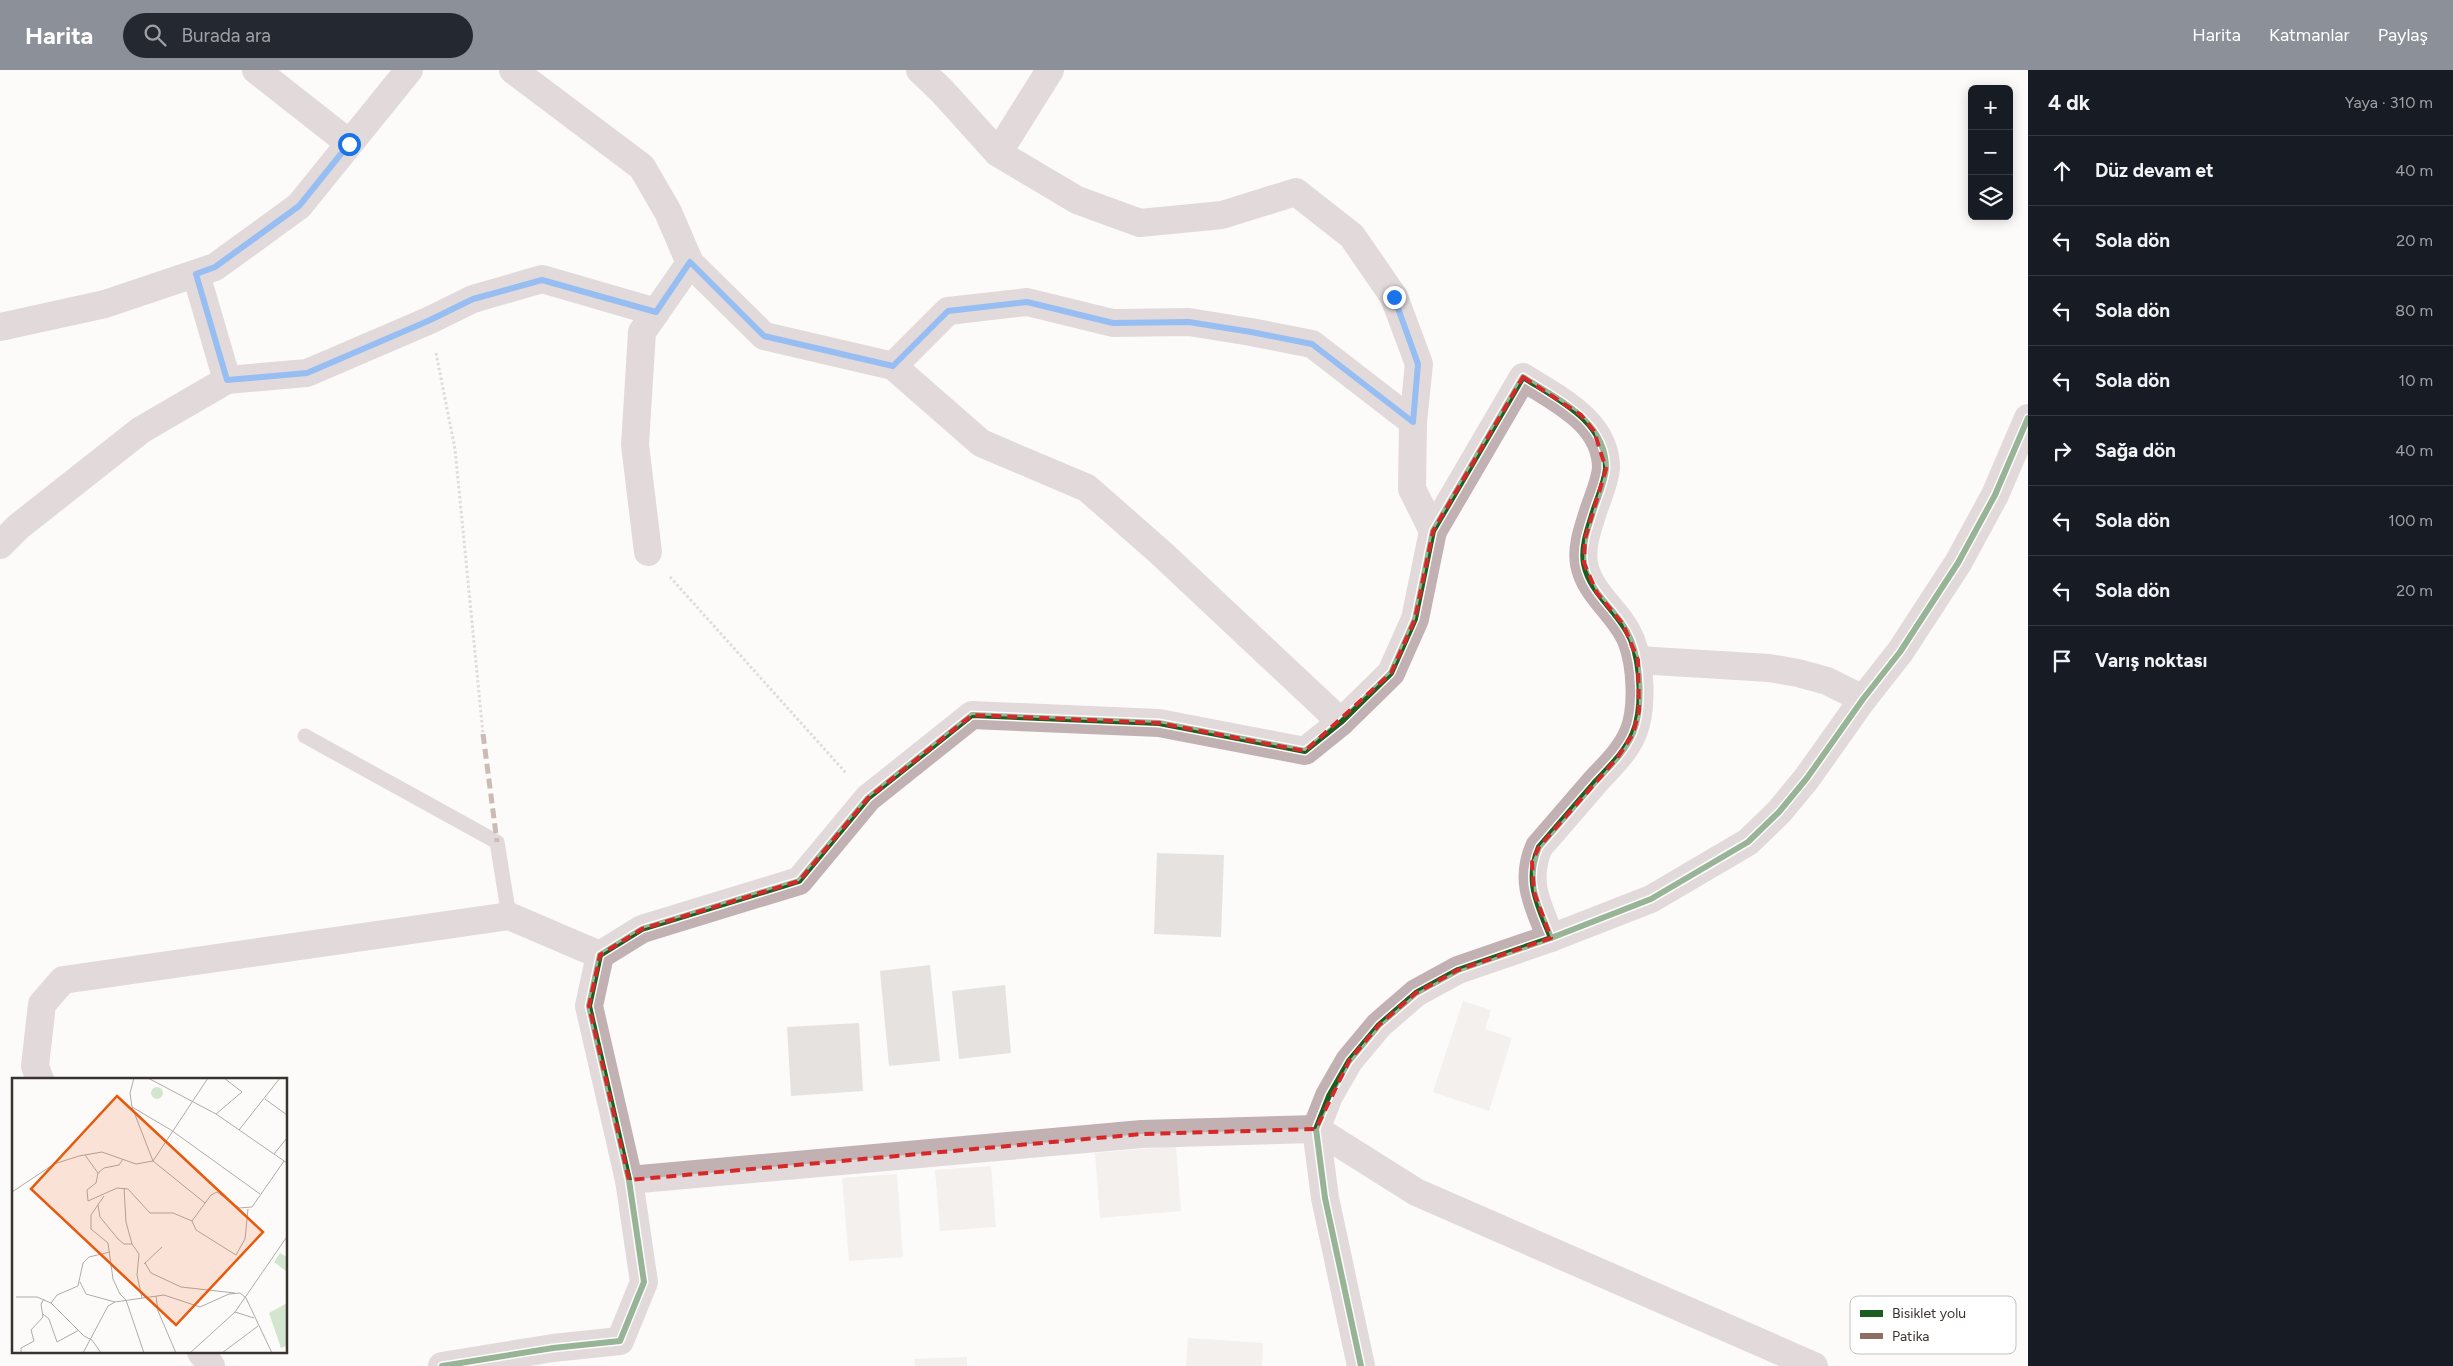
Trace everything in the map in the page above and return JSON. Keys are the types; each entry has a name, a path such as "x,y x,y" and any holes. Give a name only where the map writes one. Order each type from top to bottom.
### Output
{"street":[{"path":"256,70 349,144"},
{"path":"0,328 104,304 215,267 299,206 409,70"},
{"path":"513,70 642,167 668,212 690,262 764,336 893,366 981,443 1087,488 1161,553 1341,722"},
{"path":"920,70 942,91 998,153 1077,200 1140,223 1222,215 1296,192 1352,236 1394,297 1418,364 1413,422 1412,489 1433,531"},
{"path":"998,153 1050,70"},
{"path":"648,552 635,444 642,332 690,262"},
{"path":"196,274 227,380"},
{"path":"0,546 18,527 141,430 227,380 307,373 428,321 473,299 542,280 656,312"},
{"path":"893,366 948,311 1027,302 1113,323 1189,322 1312,344 1413,422"},
{"path":"442,1366 553,1348 620,1341 644,1282 629,1180 589,1006 600,955 642,929 799,881 868,798 972,716 1159,723 1304,751 1341,722 1390,673 1415,619 1433,531 1523,377 1581,415 1594,431 1602,449 1606,469 1585,539 1584,563 1589,579 1597,593 1623,624 1638,660 1639,711 1633,734 1618,757 1538,847 1532,862 1531,878 1534,892 1551,938"},
{"path":"1361,1366 1325,1198 1316,1129 1329,1096 1349,1061 1378,1025 1416,993 1458,970 1551,938 1651,899 1748,842 1779,812 1807,778 1900,652 1958,563 1995,494 2028,418"},
{"path":"1638,660 1769,668 1798,673 1827,681 1864,699"},
{"path":"39,1078 35,1066 42,1004 63,980 509,916 600,955"},
{"path":"629,1180 1142,1134 1316,1129 1416,1192 1814,1366"},
{"path":"202,1354 211,1366"}],"lane":[{"path":"305,736 497,842 509,916"}],"path":[{"path":"428,321 447,402 454,449 483,734"},
{"path":"648,552 868,798"}],"highlighted area":[{"path":"1523,377 1581,415 1594,431 1606,469 1585,539 1584,563 1597,593 1623,624 1638,660 1639,711 1633,734 1618,757 1539,847 1532,862 1534,892 1551,938 1458,970 1416,993 1379,1025 1349,1061 1316,1129 1142,1134 629,1180 589,1006 600,955 642,929 799,881 868,798 972,715 1159,723 1305,751 1391,673 1415,619 1433,531"}],"building":[{"path":"1157,853 1224,855 1221,937 1154,934"},
{"path":"930,965 940,1061 889,1066 880,971"},
{"path":"1005,985 1011,1053 959,1059 952,991"},
{"path":"1463,1001 1491,1010 1485,1029 1512,1038 1489,1111 1433,1092"},
{"path":"859,1023 863,1091 791,1096 787,1027"},
{"path":"1176,1146 1181,1211 1100,1218 1095,1153"},
{"path":"991,1166 996,1227 940,1231 935,1170"},
{"path":"897,1174 903,1257 849,1261 842,1178"},
{"path":"1188,1338 1263,1343 1262,1366 1186,1366"},
{"path":"967,1357 967,1366 915,1366 914,1359"}],"marked path":[{"path":"483,734 497,842"}],"cycle path":[{"path":"442,1366 553,1348 620,1341 644,1282 629,1180 589,1006 600,955 642,929 799,881 868,798 972,715 1159,723 1305,751 1341,722 1391,673 1415,619 1433,531 1523,377 1577,413 1589,424 1598,437 1604,451 1606,468 1603,485 1586,537 1583,551 1584,564 1592,585 1620,621 1631,640 1637,662 1640,687 1636,723 1626,747 1539,847 1533,871 1534,893 1551,938"},
{"path":"1361,1366 1325,1198 1316,1129 1329,1096 1349,1061 1379,1025 1416,993 1458,970 1551,938 1651,899 1748,842 1779,812 1807,778 1863,699 1900,652 1958,563 1995,495 2028,418"}],"route":[{"path":"349,144 299,206 215,267 196,274 227,380 307,373 428,321 473,299 542,280 656,312 690,262 764,336 893,366 948,311 1027,302 1113,323 1189,322 1312,344 1413,422 1418,364 1394,297"}]}
